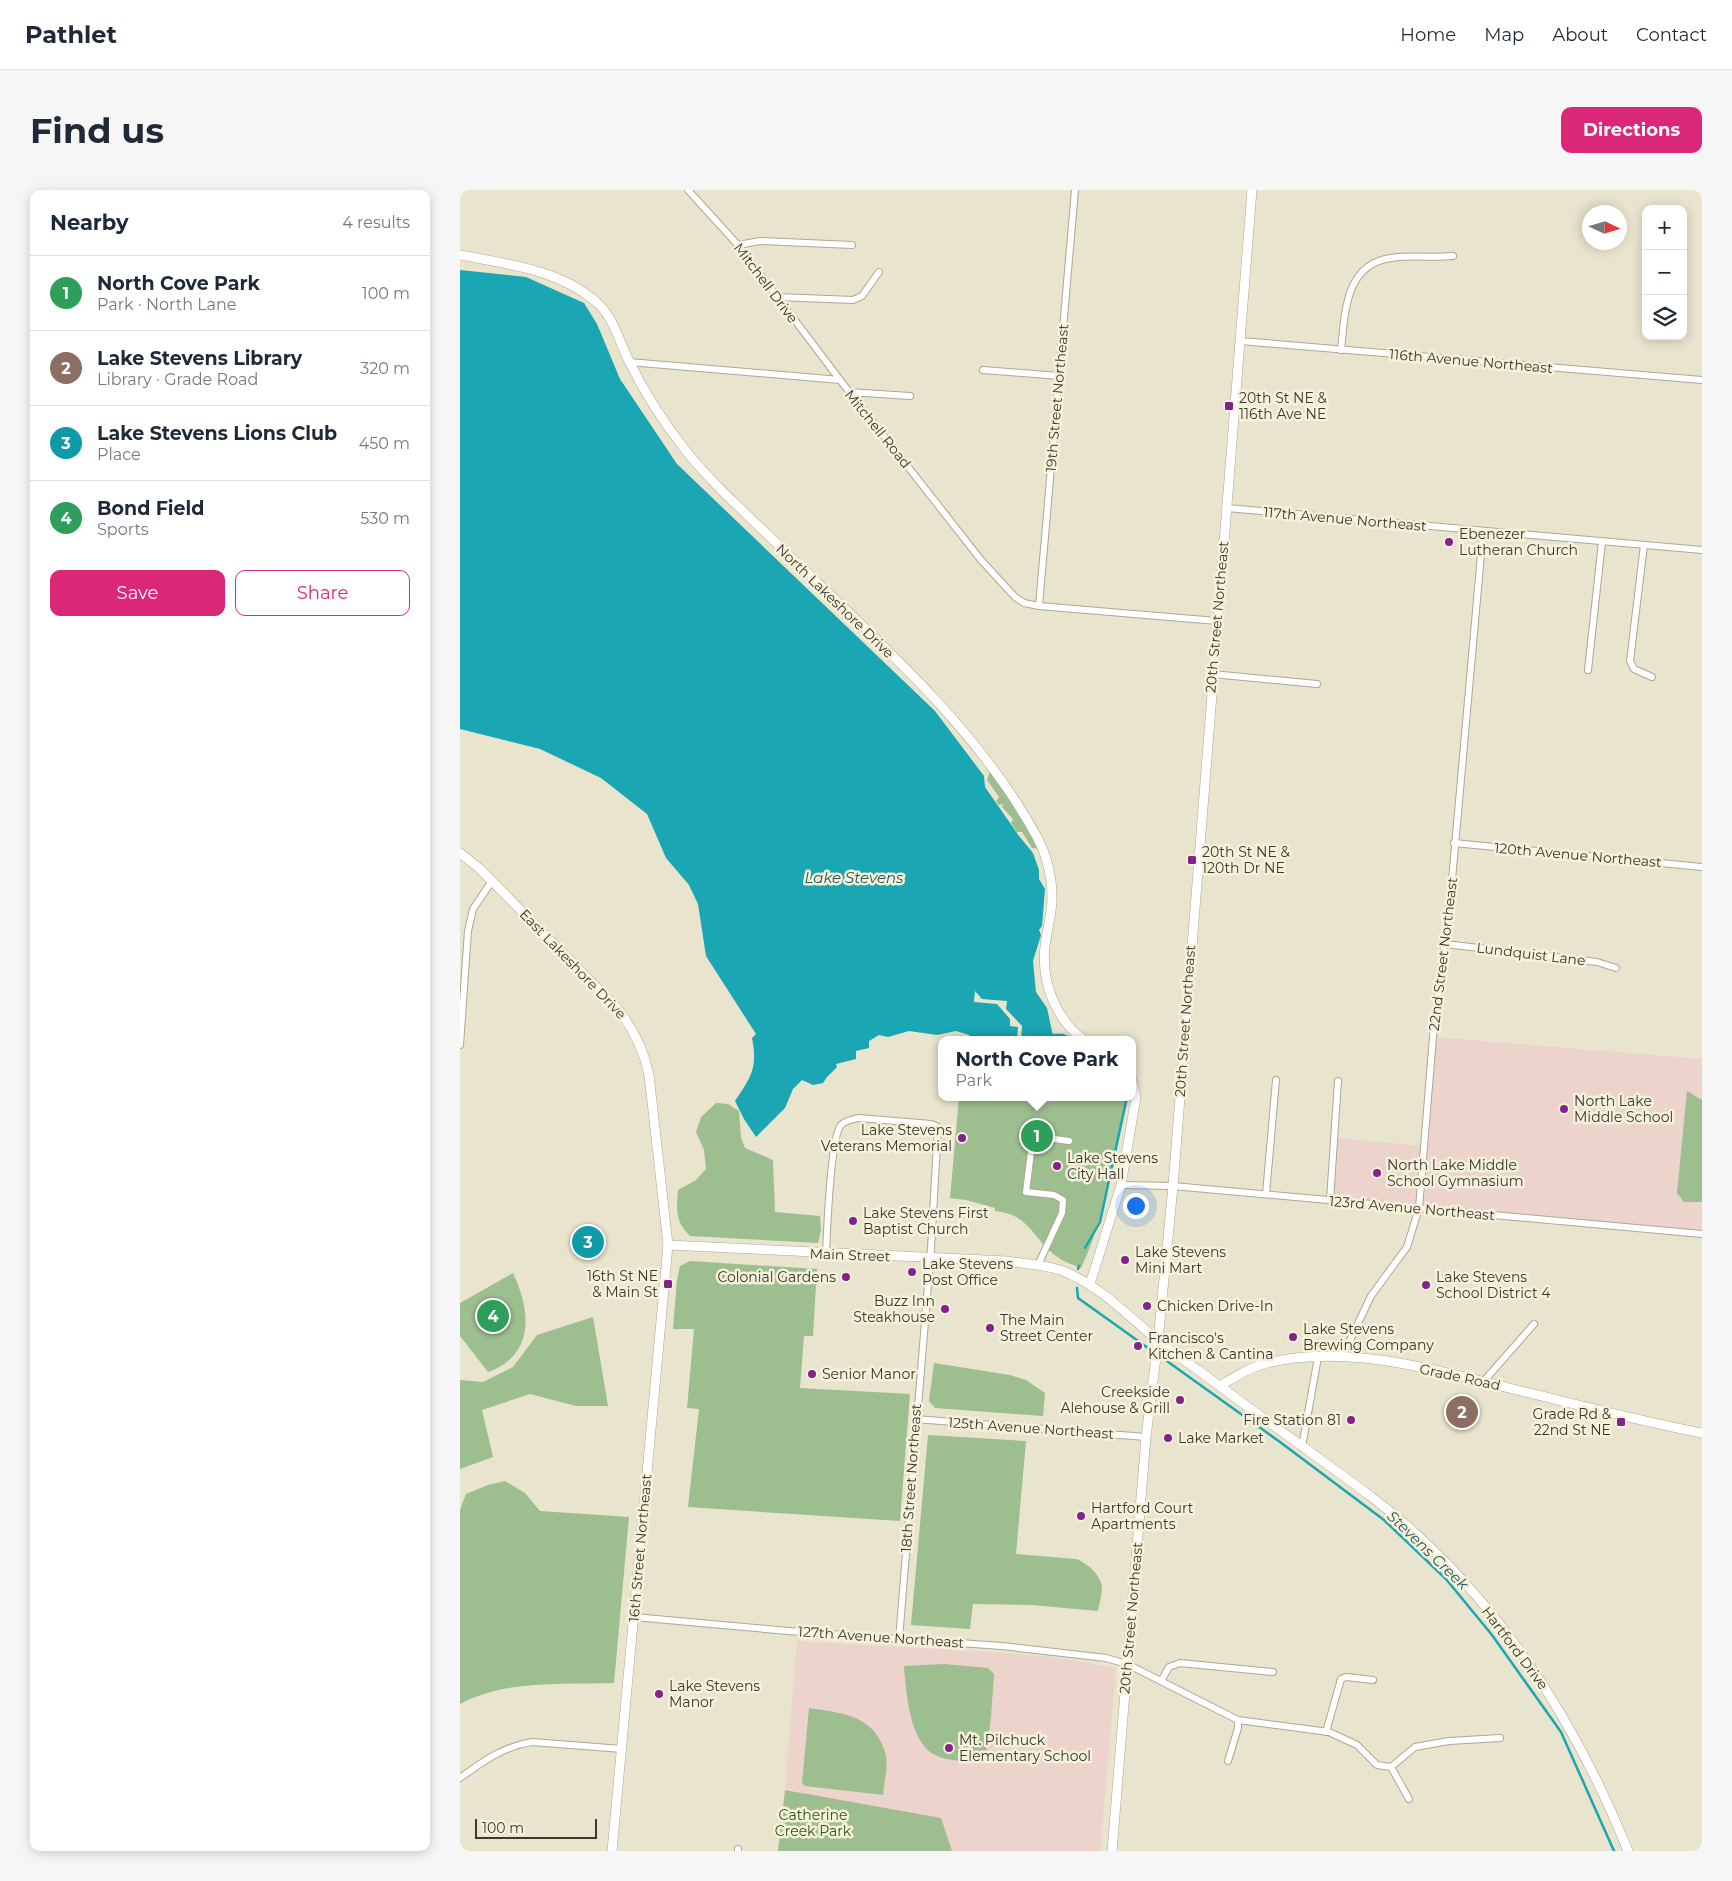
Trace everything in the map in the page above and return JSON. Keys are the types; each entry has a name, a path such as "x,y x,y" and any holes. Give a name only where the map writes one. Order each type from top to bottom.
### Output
{"main road":[{"name":"20th Street Northeast","path":"1112,1851 1146,1437 1158,1344 1173,1186 1212,674 1252,190"},
{"name":"North Lakeshore Drive","path":"460,255 534,270 571,285 598,302 608,316 629,362 655,407 697,464 945,712 992,765 1014,797 1043,849 1050,874 1052,902 1045,948 1048,984 1060,1014 1080,1036"},
{"name":"East Lakeshore Drive","path":"460,853 492,881 618,1009 632,1028 645,1056 649,1075 668,1245"},
{"path":"1090,1284 1121,1184 1135,1101"},
{"name":"Main Street","path":"668,1245 1038,1265 1062,1271 1104,1293 1158,1344"},
{"name":"16th Street Northeast","path":"612,1851 668,1245"},
{"name":"Hartford Drive","path":"1158,1344 1220,1386 1352,1483 1420,1538 1466,1585 1522,1655 1548,1692 1590,1764 1628,1851"},
{"name":"Grade Road","path":"1220,1386 1238,1374 1268,1363 1318,1357 1342,1357 1393,1363 1483,1382 1645,1422 1702,1432"}],"street":[{"name":"Mitchell Drive","path":"688,190 738,245 840,380"},
{"name":"19th Street Northeast","path":"1039,606 1075,190"},
{"path":"738,245 760,241 852,245"},
{"path":"1341,350 1349,292 1364,269 1373,263 1393,257 1453,256"},
{"path":"777,297 853,300 862,296 879,272"},
{"name":"116th Avenue Northeast","path":"1241,341 1702,380"},
{"name":"Mitchell Road","path":"629,362 840,380 981,560 1014,597 1024,603 1039,606 1217,621"},
{"path":"983,370 1059,376"},
{"path":"849,392 910,396"},
{"name":"117th Avenue Northeast","path":"1227,508 1702,550"},
{"name":"22nd Street Northeast","path":"1342,1357 1370,1296 1407,1247 1419,1208 1433,1037 1445,944 1483,532"},
{"path":"1588,670 1602,542"},
{"path":"1644,545 1630,661 1634,669 1652,677"},
{"path":"1212,674 1317,684"},
{"name":"120th Avenue Northeast","path":"1454,843 1702,867"},
{"path":"460,1045 468,931 473,909 492,881"},
{"path":"460,930 468,931"},
{"name":"Lundquist Lane","path":"1445,944 1597,962 1616,968"},
{"path":"1266,1194 1276,1080"},
{"path":"1330,1200 1338,1081"},
{"name":"18th Street Northeast","path":"826,1254 835,1146 840,1126 848,1120 859,1118 931,1124 938,1127 930,1258 899,1639"},
{"path":"1038,1265 1062,1212 1063,1200 1054,1195 1026,1192 1034,1136 1069,1141"},
{"name":"123rd Avenue Northeast","path":"1121,1184 1173,1186 1266,1194 1702,1234"},
{"path":"1483,1382 1534,1324"},
{"path":"1302,1447 1318,1357"},
{"name":"125th Avenue Northeast","path":"916,1419 1146,1437"},
{"name":"127th Avenue Northeast","path":"634,1617 1070,1652 1106,1658 1127,1664 1238,1720 1326,1732 1344,1737 1357,1745 1377,1765 1392,1767"},
{"path":"1161,1681 1170,1667 1180,1663 1273,1672"},
{"path":"1326,1732 1342,1678 1373,1680"},
{"path":"1228,1761 1238,1728 1238,1720"},
{"path":"1409,1799 1392,1767 1415,1747 1449,1741 1500,1738"},
{"path":"460,1778 482,1762 518,1744 532,1742 622,1748"}],"shaded area":[{"name":"North Lake Middle School","path":"1433,1037 1702,1059 1702,1234 1330,1200 1334,1138 1424,1146"},
{"name":"Mt. Pilchuck Elementary School","path":"797,1641 1005,1653 1061,1658 1114,1668 1116,1671 1100,1851 937,1851 882,1818 785,1788"}],"green space":[{"path":"991,768 1040,849 1032,848 1022,832 1017,832 1011,823 1013,819 1002,807 1003,804 999,805 996,801 999,797 987,780"},
{"path":"1687,1091 1702,1100 1702,1202 1684,1202 1677,1193"},
{"path":"959,1101 1126,1101 1103,1206 1090,1248 1081,1268 1064,1261 1050,1251 1031,1229 1017,1217 995,1211 995,1208 966,1200 950,1198"},
{"path":"716,1103 728,1104 739,1111 741,1138 745,1148 773,1160 775,1212 820,1216 821,1230 818,1243 690,1236 681,1225 677,1203 678,1190 696,1180 706,1169 704,1150 696,1132 701,1117"},
{"path":"690,1261 817,1269 813,1336 804,1336 800,1388 910,1394 900,1521 688,1507 699,1409 687,1408 694,1329 673,1329 680,1266"},
{"path":"513,1273 523,1302 525,1330 521,1343 514,1355 503,1364 488,1372 460,1336 460,1303"},
{"path":"593,1317 608,1406 576,1406 530,1394 482,1410 493,1457 460,1469 460,1380 483,1382 513,1367 537,1335"},
{"path":"934,1363 1010,1375 1026,1380 1045,1393 1043,1416 935,1408 929,1401"},
{"path":"928,1435 1026,1441 1016,1554 1076,1559 1084,1563 1096,1573 1101,1582 1102,1590 1098,1611 1031,1605 973,1604 970,1629 911,1625"},
{"path":"505,1481 525,1493 540,1511 629,1517 614,1683 516,1687 497,1690 460,1704 460,1510 466,1494 488,1485"},
{"path":"944,1664 988,1668 994,1674 985,1762 953,1760 935,1755 919,1739 914,1728 910,1715 904,1666"},
{"path":"809,1708 845,1714 865,1723 873,1730 880,1740 886,1757 883,1795 805,1786 802,1783"},
{"name":"Catherine Creek Park","path":"785,1790 941,1818 952,1851 778,1851"}],"water":[{"name":"Lake Stevens","path":"460,270 526,277 584,303 597,324 620,379 677,464 935,711 984,776 985,787 1033,853 1039,870 1039,879 1045,889 1042,926 1039,930 1041,935 1033,961 1036,992 1047,1008 1053,1036 970,1036 956,1031 937,1035 909,1031 888,1037 879,1035 869,1041 869,1048 856,1051 856,1059 836,1064 837,1067 823,1083 813,1085 802,1080 793,1089 785,1108 756,1137 735,1101 752,1072 754,1048 752,1038 756,1034 706,956 698,904 689,885 666,858 647,814 601,778 540,749 460,729"}],"pier":[{"path":"975,991 982,999 1007,1001 1006,1009 1022,1026 1021,1036 1017,1036 1018,1027 1010,1026 1010,1019 997,1004 974,1002"}],"waterway":[{"name":"Stevens Creek","path":"1053,1035 1065,1036"},
{"name":"Stevens Creek","path":"1085,1248 1100,1222 1126,1101"},
{"name":"Stevens Creek","path":"1077,1288 1078,1298 1148,1348"},
{"name":"Stevens Creek","path":"1164,1359 1280,1442 1384,1520 1446,1579 1492,1635 1561,1732 1614,1851"}],"place":[{"name":"20th St NE & 116th Ave NE","path":"1229,406"},
{"name":"Ebenezer Lutheran Church","path":"1449,542"},
{"name":"20th St NE & 120th Dr NE","path":"1192,860"},
{"name":"North Lake Middle School","path":"1564,1109"},
{"name":"North Cove Park","path":"1037,1136"},
{"name":"Lake Stevens Veterans Memorial","path":"962,1138"},
{"name":"Lake Stevens City Hall","path":"1057,1166"},
{"name":"North Lake Middle School Gymnasium","path":"1377,1173"},
{"name":"Lake Stevens First Baptist Church","path":"853,1221"},
{"name":"Lake Stevens Lions Club","path":"588,1242"},
{"name":"Lake Stevens Mini Mart","path":"1125,1260"},
{"name":"Lake Stevens Post Office","path":"912,1272"},
{"name":"Colonial Gardens","path":"846,1277"},
{"name":"16th St NE & Main St","path":"668,1284"},
{"name":"Lake Stevens School District 4","path":"1426,1285"},
{"name":"Chicken Drive-In","path":"1147,1306"},
{"name":"Buzz Inn Steakhouse","path":"945,1309"},
{"name":"Bond Field","path":"493,1316"},
{"name":"The Main Street Center","path":"990,1328"},
{"name":"Lake Stevens Brewing Company","path":"1293,1337"},
{"name":"Francisco's Kitchen & Cantina","path":"1138,1346"},
{"name":"Senior Manor","path":"812,1374"},
{"name":"Creekside Alehouse & Grill","path":"1180,1400"},
{"name":"Lake Stevens Library","path":"1462,1412"},
{"name":"Fire Station 81","path":"1351,1420"},
{"name":"Grade Rd & 22nd St NE","path":"1621,1422"},
{"name":"Lake Market","path":"1168,1438"},
{"name":"Hartford Court Apartments","path":"1081,1516"},
{"name":"Lake Stevens Manor","path":"659,1694"},
{"name":"Mt. Pilchuck Elementary School","path":"949,1748"}]}
